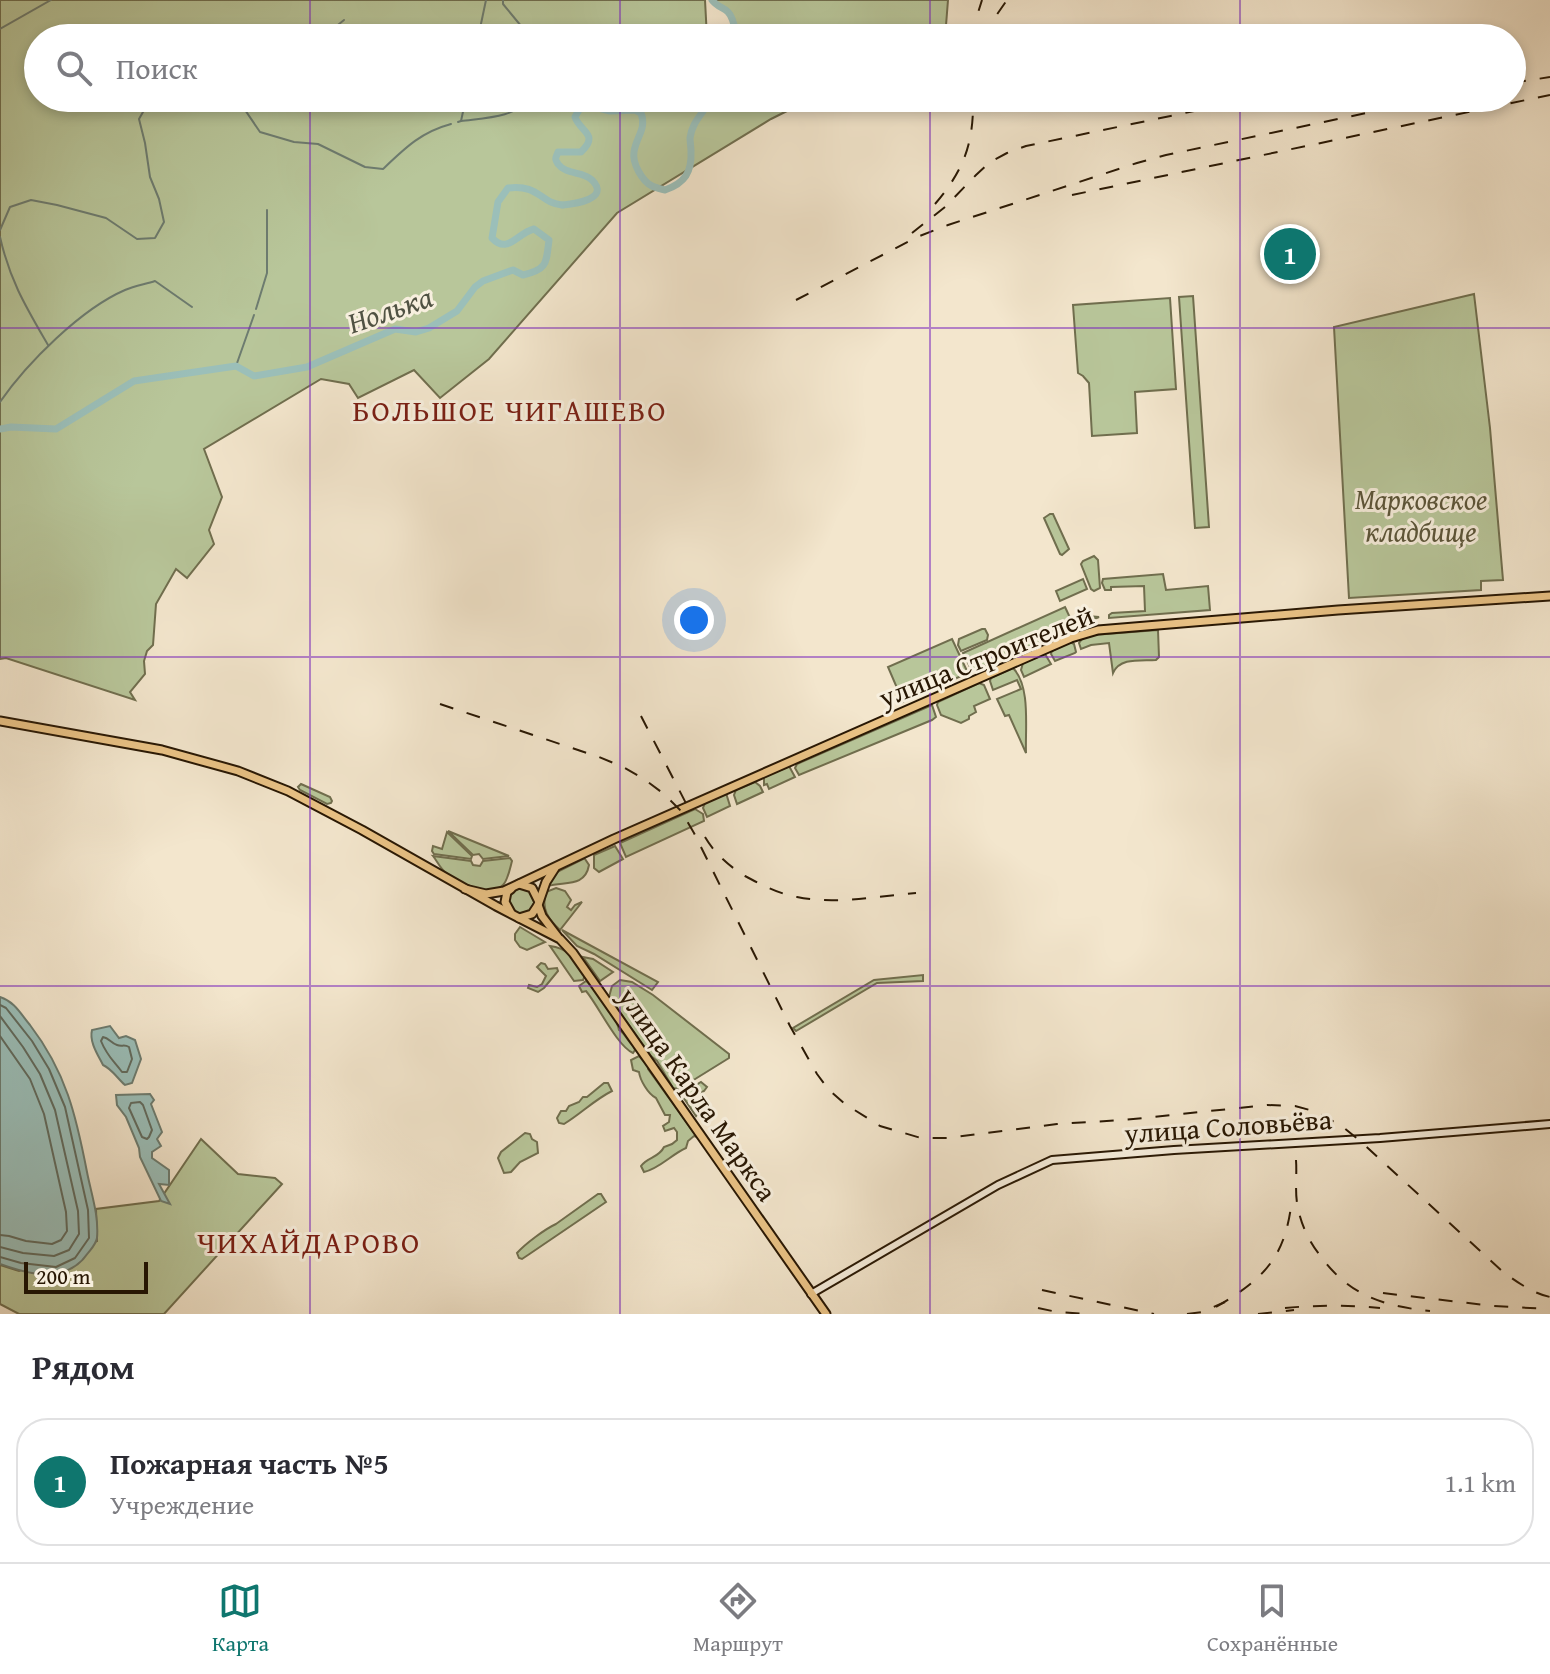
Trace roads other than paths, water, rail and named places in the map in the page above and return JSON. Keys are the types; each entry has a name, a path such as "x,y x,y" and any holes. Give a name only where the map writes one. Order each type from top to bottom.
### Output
{"main road":[{"name":"улица Строителей","path":"515,886 1007,666 1071,638 1098,630 1550,596"},
{"name":"улица Карла Маркса","path":"0,721 162,750 238,771 330,812 560,939 573,953 826,1314"},
{"path":"515,886 507,892 506,906 516,916 532,914 556,866"},
{"path":"465,889 491,894 515,886 532,888 542,916 560,939"}],"street":[{"name":"улица Соловьёва","path":"811,1294 998,1185 1052,1160 1550,1124"}],"water":[{"path":"0,997 13,1005 30,1025 53,1060 79,1132 94,1204 97,1238 79,1263 59,1273 35,1274 0,1264"},
{"path":"110,1026 119,1038 126,1036 135,1040 141,1059 132,1083 125,1085 103,1065 94,1048 92,1030"},
{"path":"150,1094 162,1132 157,1139 161,1146 152,1152 152,1158 169,1170 169,1185 159,1184 170,1204 161,1201 140,1157 126,1117 117,1105 116,1095"}],"waterway":[{"path":"0,29 51,0"},
{"path":"481,24 486,0"},
{"path":"503,0 519,24"},
{"name":"Нолька","path":"712,0 726,10 734,24"},
{"path":"339,24 344,20"},
{"path":"0,230 10,207 31,200 106,218 137,239 155,238 164,222 150,177 139,119 143,112"},
{"path":"246,112 260,132 294,142 318,144 365,167 383,169 422,136 451,124"},
{"path":"458,122 463,112"},
{"path":"461,121 511,112"},
{"name":"Нолька","path":"563,205 589,199 597,192 592,180 565,170 556,159 558,152 581,152 589,141 575,117 578,112"},
{"name":"Нолька","path":"639,112 643,124 635,147 636,166 648,184 665,190 678,184 688,171 691,132 702,112"},
{"name":"Нолька","path":"0,429 56,429 134,381 236,366 254,376 307,367 395,329 416,332 429,328 457,311 483,281 513,270 523,275 531,273 544,264 549,240 534,229 508,244 498,243 492,238 498,202 508,188 533,191 562,205"},
{"path":"256,309 267,273 267,210"},
{"path":"0,237 14,280 48,345"},
{"path":"0,402 56,338 91,310 125,290 155,281 192,307"},
{"path":"236,366 254,315"}],"railway":[{"path":"975,24 982,0"},
{"path":"990,24 1007,0"},
{"path":"1526,81 1550,77"},
{"path":"1526,100 1550,95"},
{"path":"935,204 965,155 973,112"},
{"path":"912,233 945,207 990,162 1007,153 1026,146 1190,112"},
{"path":"796,300 917,237 1137,163 1371,112"},
{"path":"1072,195 1469,112"},
{"path":"440,704 599,757 623,767 664,794 681,811 694,833 817,1074 845,1104 880,1126 921,1138 947,1138 1057,1124 1267,1105 1295,1106 1317,1112 1343,1127 1502,1271 1531,1290 1550,1297"},
{"path":"641,716 691,813"},
{"path":"705,837 718,854 739,872 790,896 841,900 916,893"},
{"path":"1296,1160 1296,1198 1300,1217 1311,1243 1330,1268 1367,1296 1396,1306 1430,1311"},
{"path":"1216,1307 1248,1286 1270,1264 1284,1236 1292,1198"},
{"path":"1042,1290 1154,1314"},
{"path":"1383,1293 1493,1306 1550,1309"},
{"path":"1187,1314 1202,1312 1225,1302"},
{"path":"1038,1308 1087,1314"},
{"path":"1285,1308 1380,1308"},
{"path":"1258,1314 1294,1310"}],"place":[{"name":"Пожарная часть №5","path":"1290,254"}],"district":[{"name":"БОЛЬШОЕ ЧИГАШЕВО","path":"510,411"},
{"name":"ЧИХАЙДАРОВО","path":"309,1243"}],"park label":[{"name":"Марковское кладбище","path":"1421,515"}]}
